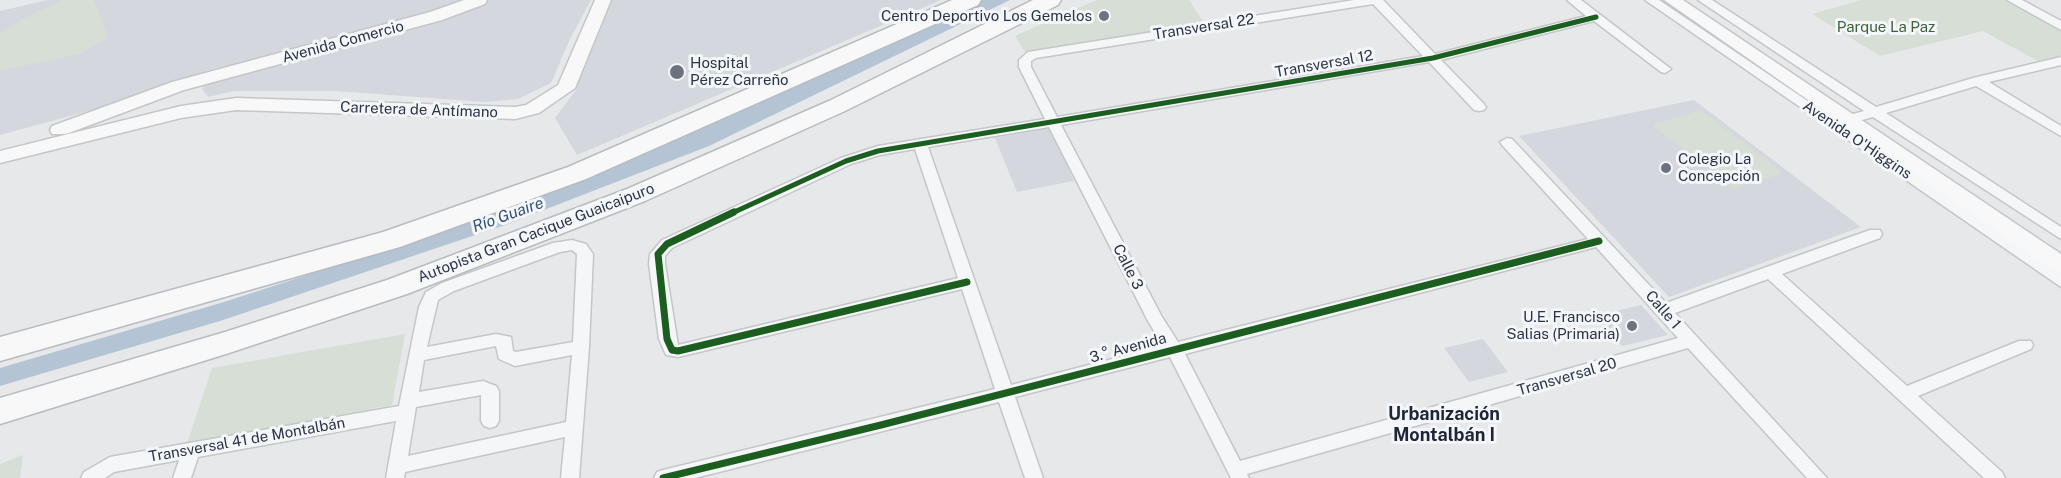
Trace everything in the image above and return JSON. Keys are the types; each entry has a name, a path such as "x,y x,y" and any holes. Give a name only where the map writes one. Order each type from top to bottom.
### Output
{"highway":[{"path":"0,350 401,237 577,173 970,0"},
{"name":"Autopista Gran Cacique Guaicaipuro","path":"0,411 226,343 397,287 636,195 837,106 1050,0"}],"main road":[{"name":"Avenida Comercio","path":"0,145 72,126 206,78 436,16 478,0"},
{"name":"Carretera de Antímano","path":"0,157 139,122 207,108 270,104 491,114 515,113 532,109 566,88 603,0"},
{"path":"1671,0 1680,20"},
{"name":"Avenida O'Higgins","path":"1671,0 2061,251"},
{"name":"Avenida O'Higgins","path":"1687,0 1855,117 2061,266"},
{"path":"206,78 190,89 185,99 196,106 207,108"},
{"path":"135,102 156,99 163,103 160,110 139,122"}],"street":[{"name":"Transversal 22","path":"1032,55 1376,0"},
{"path":"1376,0 1479,107"},
{"path":"1573,0 1665,69"},
{"name":"Avenida O'Higgins","path":"1651,0 1680,20 2061,234"},
{"name":"Avenida O'Higgins","path":"1703,0 1855,117 2061,281"},
{"path":"2020,1 2061,26"},
{"name":"Transversal 12","path":"967,282 688,350 672,350 667,339 657,264 658,254 667,244 716,219 846,161 920,143 1433,58 1596,16"},
{"name":"Calle 3","path":"1032,55 1025,60 1025,67 1155,321 1174,349 1238,474"},
{"path":"1855,117 1978,81 2061,61"},
{"path":"1978,81 2061,132"},
{"name":"Calle 1","path":"1507,142 1665,310 1690,341 1818,478"},
{"path":"920,143 1034,478"},
{"path":"1665,310 1875,234"},
{"name":"3.° Avenida","path":"663,478 1599,242"},
{"path":"570,478 581,348 585,254 581,248 572,245 558,247 448,287 432,296 427,307 417,355 396,472 574,428"},
{"path":"1770,272 1996,478"},
{"path":"417,355 496,340 505,341 505,354 515,359 581,348"},
{"name":"Transversal 20","path":"1238,474 1690,341"},
{"path":"1903,395 2025,345"},
{"name":"Transversal 41 de Montalbán","path":"90,478 110,465 191,451 487,389 490,391 490,421"},
{"path":"182,478 191,451"}],"shaded area":[{"path":"48,0 591,0 570,39 551,83 518,99 484,102 337,91 234,91 208,97 202,89 207,81 222,72 218,67 96,109 0,135 0,11"},
{"name":"Hospital Pérez Carreño","path":"609,0 941,0 577,155 555,118 576,90 587,53"},
{"name":"Colegio La Concepción","path":"1694,100 1861,227 1669,297 1519,136"},
{"path":"1050,128 1074,181 1017,192 995,138"},
{"name":"U.E. Francisco Salias (Primaria)","path":"1641,305 1668,335 1622,346 1596,316"},
{"path":"1483,339 1508,372 1469,382 1444,348"}],"green space":[{"path":"64,0 94,0 108,36 106,39 79,54 0,71 0,34 26,17"},
{"name":"Centro Deportivo Los Gemelos","path":"1097,0 1189,0 1206,26 1025,52 1015,36"},
{"name":"Parque La Paz","path":"1861,0 2006,0 2061,30 2061,56 2038,61 1983,31 1880,56 1812,14"},
{"path":"1701,110 1783,173 1734,189 1652,125"},
{"path":"405,334 392,405 187,444 212,368"},
{"path":"23,455 20,478 0,478 0,464"}],"water":[{"name":"Río Guaire","path":"983,0 1010,0 709,146 505,225 220,321 0,386 0,368 224,302 412,241 597,175"}],"cycle path":[{"path":"967,282 678,351 672,350 667,339 657,264 658,254 667,244 680,237 846,161 878,151 1433,58 1596,17"},
{"path":"663,478 881,425 1599,241"}],"place":[{"name":"Centro Deportivo Los Gemelos","path":"1104,16"},
{"name":"Hospital Pérez Carreño","path":"677,72"},
{"name":"Colegio La Concepción","path":"1666,168"},
{"name":"U.E. Francisco Salias (Primaria)","path":"1632,326"}],"district":[{"name":"Urbanización Montalbán I","path":"1444,424"}]}
